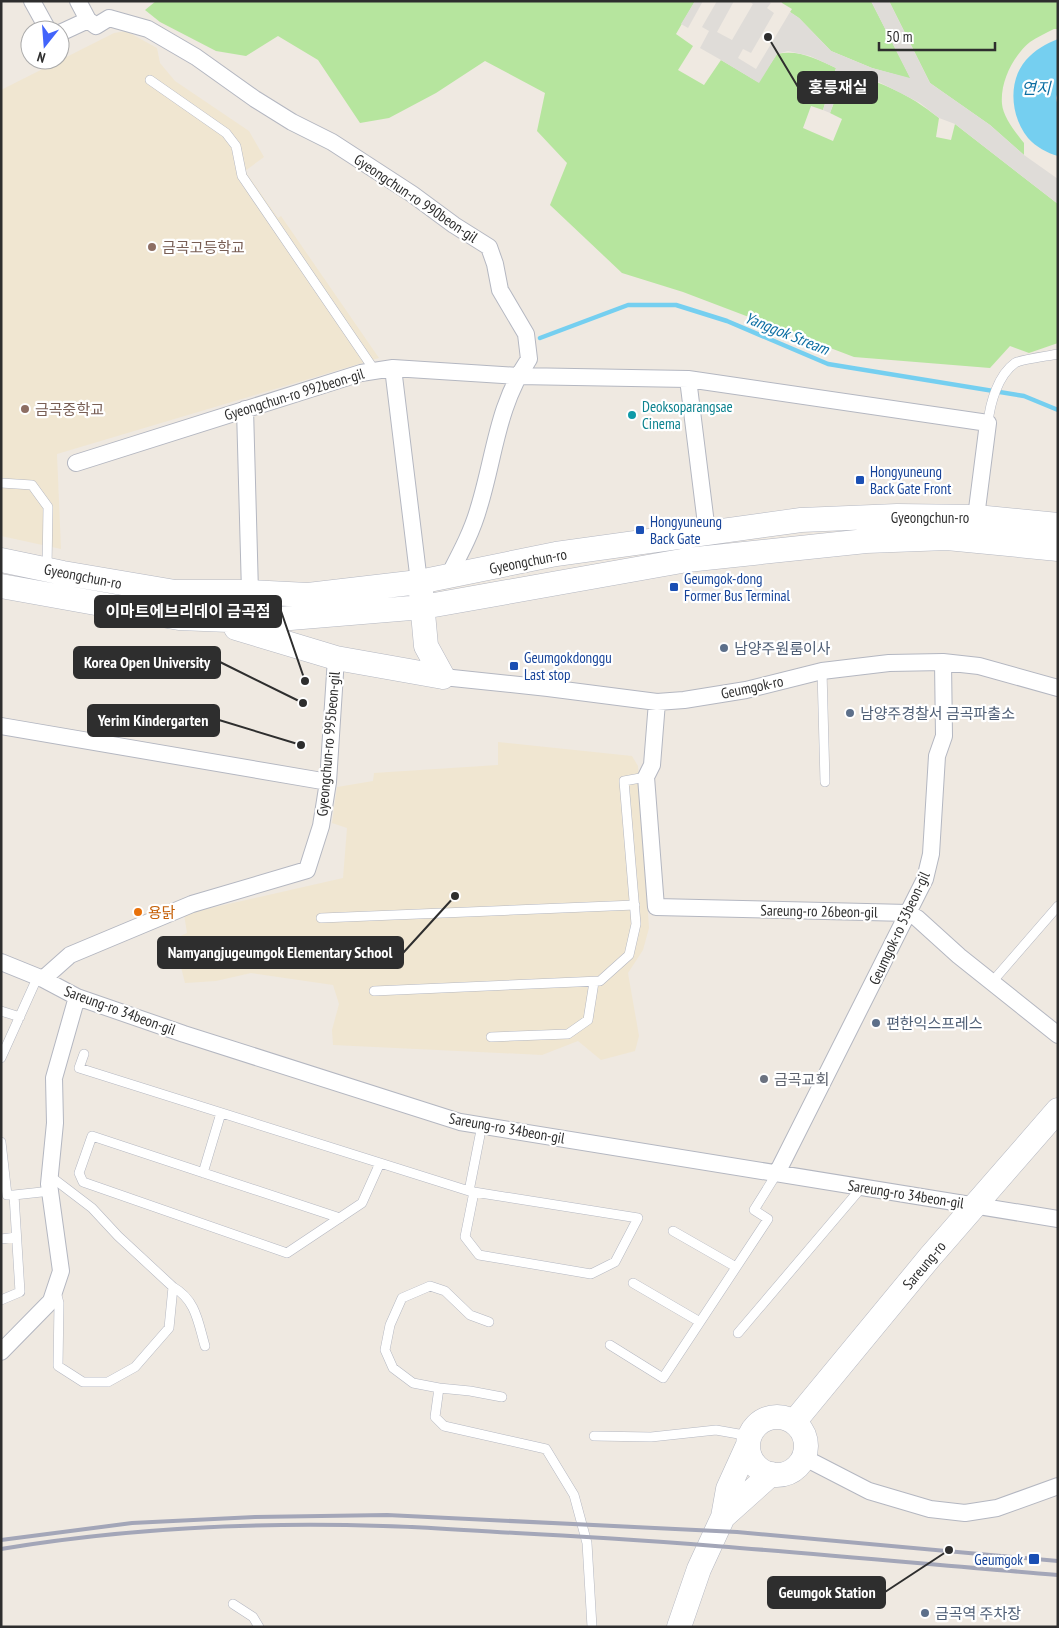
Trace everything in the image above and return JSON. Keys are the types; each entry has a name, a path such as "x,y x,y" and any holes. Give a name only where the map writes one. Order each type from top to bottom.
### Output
{"street":[{"path":"32,1 42,20"},
{"path":"78,1 88,20"},
{"name":"Gyeongchun-ro 990beon-gil","path":"70,28 88,20 96,26 109,18 148,29 196,57 292,122 332,142 489,247 495,264 500,290 526,334 529,359 518,376 500,418 479,507 465,546 448,577"},
{"path":"393,368 423,607 426,646 443,677"},
{"name":"Gyeongchun-ro 992beon-gil","path":"76,463 361,373 393,368 518,376 688,378 989,416"},
{"path":"688,378 708,532"},
{"path":"245,409 250,592"},
{"path":"976,517 989,416"},
{"name":"Gyeongchun-ro","path":"1,560 175,592 250,592 308,595 419,582 556,554 801,520 897,516 976,517 1058,525"},
{"name":"Gyeongchun-ro","path":"1,586 179,618 254,621 423,607 687,560 866,541 947,538 1058,549"},
{"path":"207,619 336,658 443,677"},
{"name":"Gyeongchun-ro 995beon-gil","path":"41,977 70,955 192,904 307,870 321,826 328,782 336,658"},
{"name":"Geumgok-ro","path":"443,677 657,702 684,700 746,690 822,671 889,663 944,662 980,666 1058,688"},
{"name":"Geumgok-ro 53beon-gil","path":"777,1173 925,880 931,854 937,756 944,736 944,662"},
{"path":"646,777 652,765 657,702"},
{"path":"1,726 328,782"},
{"name":"Sareung-ro 26beon-gil","path":"646,777 656,907 908,913"},
{"path":"908,913 917,918 959,956 1058,1035"},
{"name":"Sareung-ro 34beon-gil","path":"1,962 41,977 77,997 184,1034 460,1122 1058,1219"},
{"path":"1,1352 50,1300 61,1271 50,1184 55,1123 54,1078 77,997"},
{"name":"Sareung-ro","path":"794,1422 974,1205 1058,1110"},
{"path":"680,1627 699,1569 723,1517 728,1489 754,1428 768,1418 786,1418 794,1422 801,1429 805,1438 806,1448 798,1466 780,1474 771,1474 754,1464 750,1455 749,1441"},
{"path":"803,1457 870,1492 930,1509 965,1514 997,1508 1058,1486"},
{"path":"723,1517 771,1474"}],"lane":[{"path":"150,80 226,133 236,146 242,176 375,371"},
{"path":"989,416 1002,378 1016,363 1058,354"},
{"path":"1,483 32,484 48,507 47,569"},
{"path":"822,671 825,782"},
{"path":"374,991 600,982 628,956 636,924 624,782 646,777"},
{"path":"321,918 635,905"},
{"path":"992,982 1058,906"},
{"path":"1,1058 41,977"},
{"path":"490,1037 568,1034 588,1020 594,982"},
{"path":"1,1011 20,1017"},
{"path":"84,1054 79,1068 472,1192 638,1218 615,1262 591,1274 479,1255 465,1237 472,1192 482,1125"},
{"path":"203,1173 221,1113"},
{"path":"340,1218 92,1136 79,1173 83,1182 287,1253 340,1218 362,1203 380,1163"},
{"path":"1,1142 3,1188 7,1195 50,1184 92,1208 118,1236 173,1288 182,1293 194,1307 205,1346"},
{"path":"610,1345 663,1378 768,1219 754,1210 777,1173"},
{"path":"738,1333 862,1187"},
{"path":"1,1300 20,1292 14,1194"},
{"path":"673,1231 736,1267"},
{"path":"1,1239 16,1237"},
{"path":"633,1282 700,1322"},
{"path":"489,1322 470,1315 445,1291 430,1286 402,1298 390,1325 385,1350 393,1368 414,1383 502,1397"},
{"path":"55,1288 59,1303 58,1366 83,1382 108,1382 135,1367 169,1328 173,1288"},
{"path":"439,1388 435,1418 444,1426 546,1449 574,1495 587,1543 592,1627"},
{"path":"594,1436 651,1437 716,1430 749,1441"},
{"path":"233,1604 253,1617 259,1627"}],"shaded area":[{"path":"695,1 703,1 688,28 681,24"},
{"path":"717,1 734,1 717,32 732,40 753,4 749,1 768,1 771,3 767,8 774,13 751,53 743,49 738,58 756,69 790,12 799,18 831,51 872,68 910,78 871,1 889,1 930,83 990,125 1024,155 1058,179 1058,204 955,124 939,118 920,103 877,81 845,73 830,113 823,110 836,68 810,56 788,51 777,54 759,83 700,48 709,31 702,27"},
{"name":"금곡고등학교","path":"126,31 157,48 160,63 175,81 249,131 264,157 245,171 278,218 281,216 379,358 57,454 61,549 1,536 1,90 41,70 70,70 70,55 114,33"},
{"path":"498,742 632,756 638,766 649,928 643,950 628,973 639,1036 635,1051 601,1060 578,1041 542,1055 333,1045 332,1030 339,1004 333,985 251,973 216,981 185,983 174,939 187,933 184,914 343,878 347,828 332,823 337,787 373,781 374,773 498,765"}],"green space":[{"path":"156,1 695,1 676,34 693,46 678,70 704,85 721,60 758,82 777,54 800,54 822,61 836,68 823,110 811,106 803,128 833,141 842,119 830,113 845,73 859,77 906,95 939,118 936,137 951,140 955,124 1058,204 1058,343 1029,353 1010,346 990,368 854,357 683,292 622,273 550,205 567,163 537,131 545,93 485,61 436,93 389,118 360,123 318,60 278,36 246,56 216,51 160,22 145,10"},
{"path":"781,1 871,1 911,79 872,68 831,51 799,18 790,12 792,9"},
{"path":"889,1 1058,1 1058,29 1054,29 1030,42 1018,54 1005,78 1003,87 1003,109 1010,125 1024,143 1024,155 990,125 930,83"}],"water":[{"name":"연지","path":"1058,39 1058,91 1056,98 1058,107 1058,156 1035,144 1022,130 1015,110 1014,89 1020,69 1026,60 1040,48"}],"waterway":[{"name":"Yanggok Stream","path":"540,338 628,305 676,305 727,321 828,364 1024,396 1058,410"}],"railway":[{"path":"1,1540 132,1523 255,1517 387,1515 737,1532 1058,1561"},
{"path":"1,1549 96,1536 192,1528 287,1525 383,1526 652,1541 1058,1575"}],"place":[{"name":"홍릉재실","path":"768,37"},
{"name":"금곡고등학교","path":"152,247"},
{"name":"금곡중학교","path":"25,409"},
{"name":"Deoksoparangsae Cinema","path":"632,415"},
{"name":"Hongyuneung Back Gate Front","path":"860,480"},
{"name":"Hongyuneung Back Gate","path":"640,530"},
{"name":"Geumgok-dong Former Bus Terminal","path":"674,587"},
{"name":"남양주원룸이사","path":"724,648"},
{"name":"Geumgokdonggu Last stop","path":"514,666"},
{"name":"이마트에브리데이 금곡점","path":"305,681"},
{"name":"Korea Open University","path":"303,703"},
{"name":"남양주경찰서 금곡파출소","path":"850,713"},
{"name":"Yerim Kindergarten","path":"301,745"},
{"name":"Namyangjugeumgok Elementary School","path":"455,896"},
{"name":"용닭","path":"138,912"},
{"name":"편한익스프레스","path":"876,1023"},
{"name":"금곡교회","path":"764,1079"},
{"name":"Geumgok Station","path":"949,1550"},
{"name":"Geumgok","path":"1034,1559"},
{"name":"금곡역 주차장","path":"925,1613"}]}
